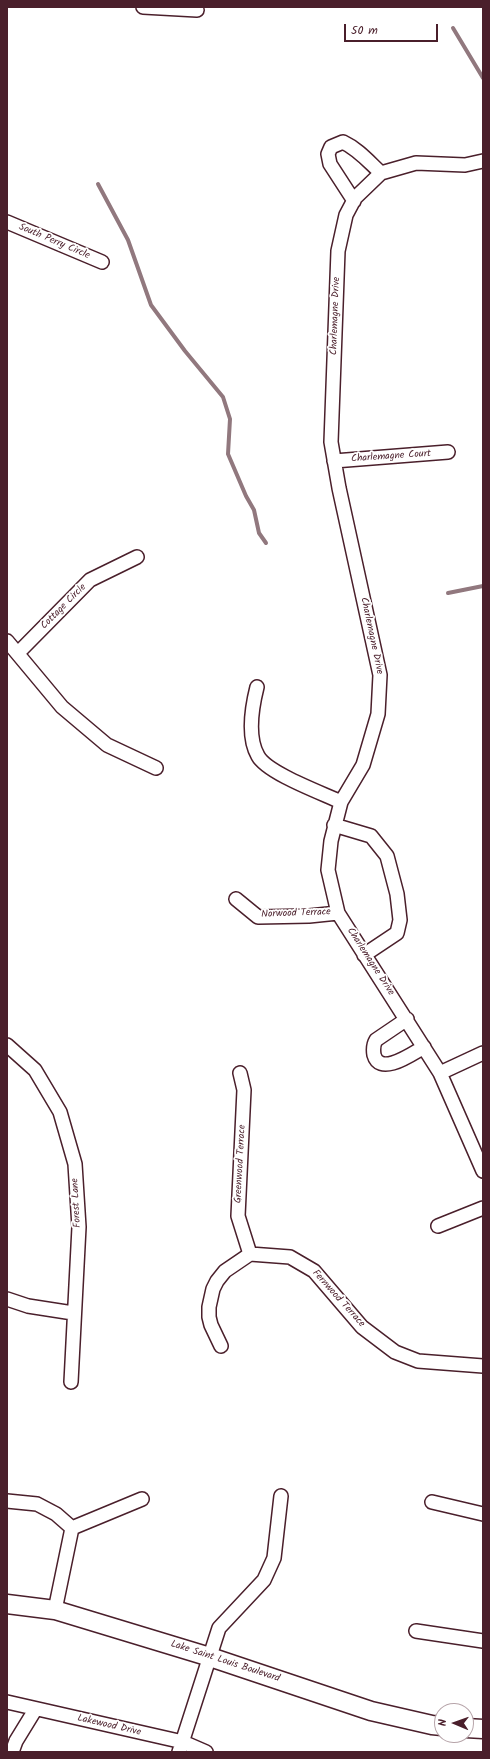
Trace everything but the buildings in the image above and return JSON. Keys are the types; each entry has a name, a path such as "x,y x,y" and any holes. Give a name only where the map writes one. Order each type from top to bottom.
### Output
{"main road":[{"name":"Lake Saint Louis Boulevard","path":"7,1604 55,1610 210,1656 371,1711 434,1725"}],"street":[{"path":"142,7 197,10"},
{"path":"354,201 330,164 328,154 331,147 343,142 356,149 381,173 416,163 465,165 483,161"},
{"name":"Charlemagne Drive","path":"381,173 354,201 346,215 338,252 332,442 339,488 380,675 378,714 363,765 341,802 334,825 328,870 338,913 364,956 407,1019 440,1073 483,1170"},
{"name":"South Perry Circle","path":"7,222 102,262"},
{"name":"Charlemagne Court","path":"334,461 448,452"},
{"name":"Cottage Circle","path":"18,653 90,580 137,557"},
{"path":"7,641 62,708 107,745 156,768"},
{"path":"257,687 252,710 252,735 258,757 274,771 341,802"},
{"path":"334,825 371,836 387,856 397,894 400,920 397,933 364,956"},
{"name":"Norwood Terrace","path":"236,899 258,917 309,916 338,913"},
{"path":"407,1019 376,1040 373,1050 375,1059 381,1063 395,1063 424,1047"},
{"name":"Forest Lane","path":"7,1045 35,1070 60,1112 75,1164 79,1227 73,1313 71,1382"},
{"path":"440,1073 483,1053"},
{"name":"Greenwood Terrace","path":"240,1073 244,1090 238,1216 250,1254"},
{"path":"438,1226 483,1208"},
{"path":"221,1346 211,1325 209,1317 209,1307 213,1289 217,1281 225,1272 250,1254"},
{"name":"Fernwood Terrace","path":"250,1254 290,1257 314,1271 362,1327 395,1352 418,1361 483,1366"},
{"path":"7,1299 28,1306 73,1313"},
{"path":"181,1747 219,1628 264,1580 274,1558 281,1496"},
{"path":"72,1528 142,1499"},
{"path":"7,1501 37,1504 56,1514 72,1528"},
{"path":"432,1502 483,1514"},
{"path":"55,1610 72,1528"},
{"path":"416,1630 483,1641"},
{"name":"Lakewood Drive","path":"7,1702 181,1747 206,1752"},
{"path":"12,1752 16,1741 35,1710"}],"waterway":[{"path":"453,28 483,78"},
{"path":"98,184 128,240 151,305 185,351 223,397 230,419 228,454 246,496 254,510 259,533 266,543"},
{"path":"448,593 483,586"}]}
